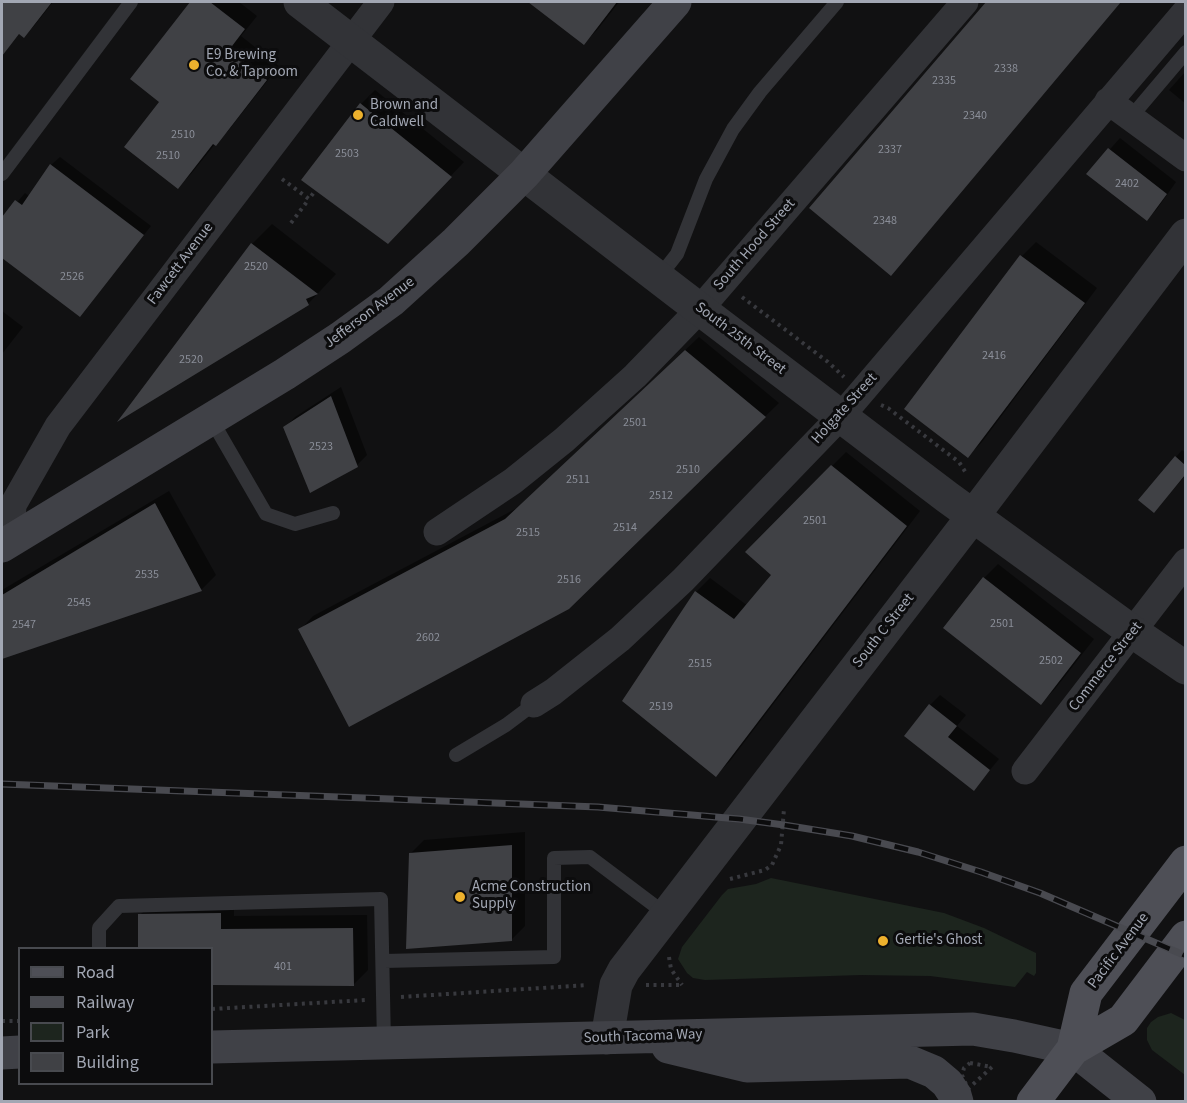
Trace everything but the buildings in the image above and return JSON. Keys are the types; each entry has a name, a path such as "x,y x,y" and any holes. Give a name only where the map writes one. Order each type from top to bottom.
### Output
{"main road":[{"name":"Jefferson Avenue","path":"6,544 340,338 391,301 456,242 524,174 675,2"},
{"name":"Pacific Avenue","path":"1073,1049 1086,993 1185,862"},
{"name":"Pacific Avenue","path":"1033,1101 1073,1049 1122,1020 1185,937"},
{"name":"South Tacoma Way","path":"213,1047 973,1029 1073,1049"},
{"path":"616,1037 747,1066 910,1062 934,1072 947,1083 957,1101"},
{"path":"1073,1049 1140,1101"},
{"path":"2,1053 18,1052"}],"street":[{"name":"South 25th Street","path":"300,2 973,516 1185,668"},
{"name":"Fawcett Avenue","path":"6,544 13,505 58,426 381,2"},
{"name":"South Hood Street","path":"437,532 513,481 564,440 635,376 700,309 965,2"},
{"name":"Holgate Street","path":"534,704 554,692 620,639 683,580 842,415 1185,11"},
{"path":"1108,101 1185,158"},
{"name":"South C Street","path":"616,1037 616,985 624,970 973,516 1185,235"},
{"name":"Commerce Street","path":"1025,771 1185,562"}],"lane":[{"path":"2,174 131,2"},
{"path":"659,278 677,254 706,178 733,129 760,92 837,2"},
{"path":"1131,117 1185,52"},
{"path":"211,419 266,514 295,524 333,513"},
{"name":"Holgate Street","path":"456,755 506,725 534,704"},
{"path":"384,961 554,957 554,858 590,857 667,915"},
{"path":"99,947 99,928 119,906 381,899 384,1043"}],"path":[{"path":"282,179 309,199"},
{"path":"291,223 315,191"},
{"path":"723,282 828,362 839,373"},
{"path":"880,404 959,462 964,472"},
{"path":"723,883 732,878 765,870 772,865 781,845 784,806"},
{"path":"671,947 669,957 671,969 682,985"},
{"path":"2,1021 18,1021"}],"green space":[{"path":"771,878 944,913 984,928 1036,953 1036,973 1034,976 1027,972 1015,987 930,976 861,975 705,980 693,978 678,959 682,947 722,895 728,889 756,884"},
{"path":"1171,1013 1185,1020 1185,1075 1152,1050 1147,1040 1147,1028 1151,1022"}],"railway":[{"path":"2,784 598,807 784,825 852,836 918,852 981,872 1040,893 1186,956"}],"place":[{"name":"E9 Brewing Co. & Taproom","path":"194,65"},
{"name":"Brown and Caldwell","path":"358,115"},
{"name":"Acme Construction Supply","path":"460,897"},
{"name":"Gertie's Ghost","path":"883,941"}]}
